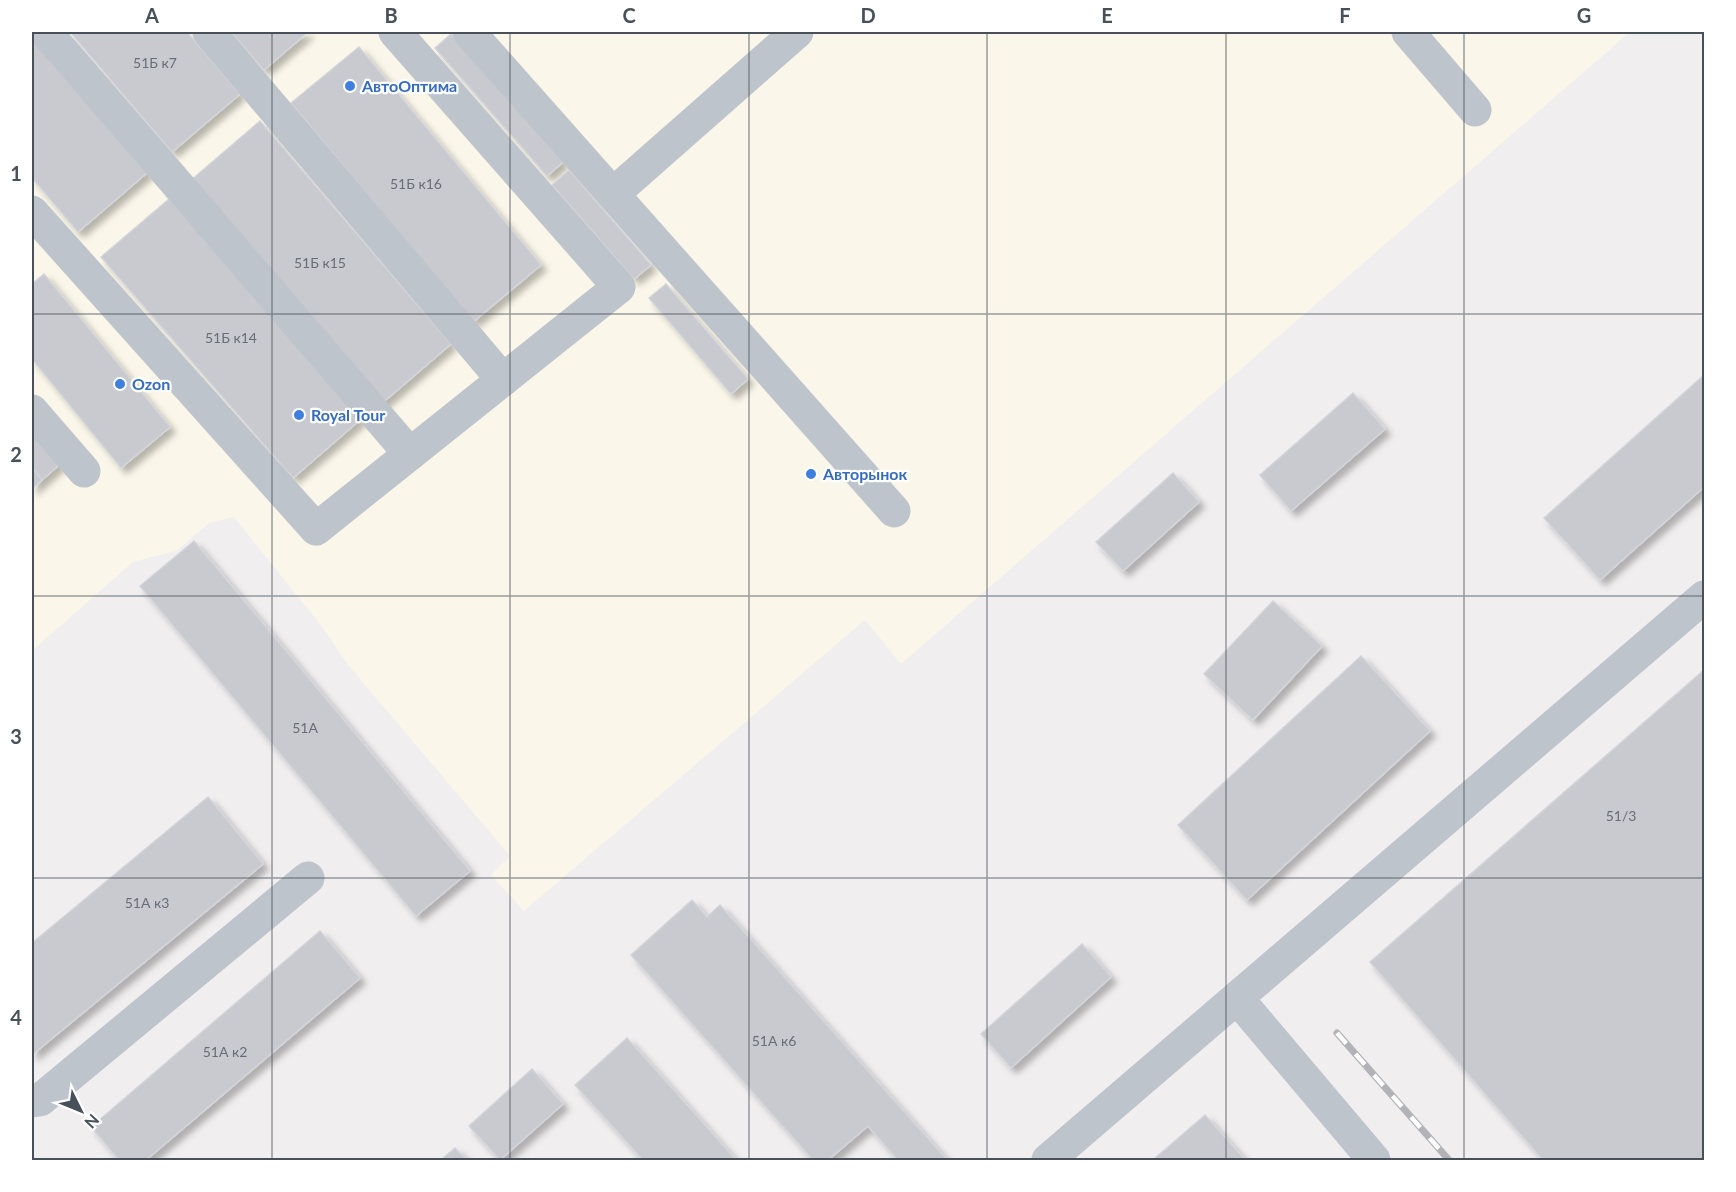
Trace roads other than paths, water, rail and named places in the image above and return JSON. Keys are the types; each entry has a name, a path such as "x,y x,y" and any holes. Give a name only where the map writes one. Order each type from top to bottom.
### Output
{"lane":[{"path":"46,32 410,454"},
{"path":"209,32 503,380"},
{"path":"32,212 316,529 619,287 395,32"},
{"path":"469,32 894,511"},
{"path":"613,194 798,32"},
{"path":"1408,32 1474,110"},
{"path":"32,411 84,471"},
{"path":"1048,1161 1704,597"},
{"path":"32,1101 40,1100 308,878"},
{"path":"1237,998 1374,1161"}],"railway":[{"path":"1337,1033 1449,1160"}],"place":[{"name":"АвтоОптима","path":"350,86"},
{"name":"Ozon","path":"120,384"},
{"name":"Royal Tour","path":"299,415"},
{"name":"Авторынок","path":"811,474"}]}
